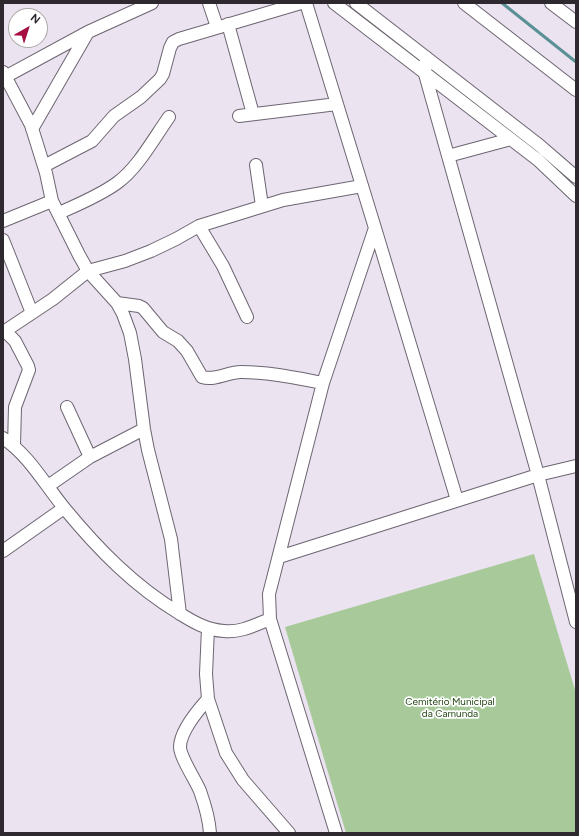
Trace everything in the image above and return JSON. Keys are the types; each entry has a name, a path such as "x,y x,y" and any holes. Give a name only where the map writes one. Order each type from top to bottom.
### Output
{"street":[{"path":"152,3 88,32 4,75 32,129 44,166 52,201 88,272 117,303 130,333 148,450 171,539 180,614"},
{"path":"209,3 222,25 253,114"},
{"path":"44,166 92,141 114,116 141,97 160,79 173,42 185,36 301,3"},
{"path":"306,3 458,500"},
{"path":"334,3 512,139 556,176 576,196"},
{"path":"356,3 539,145 576,177"},
{"path":"464,3 576,90"},
{"path":"551,3 576,22"},
{"path":"32,129 88,32"},
{"path":"426,57 425,74 538,475 576,622"},
{"path":"239,116 337,104"},
{"path":"59,214 93,198 118,182 134,167 169,117"},
{"path":"448,156 512,139"},
{"path":"256,164 262,206"},
{"path":"14,445 15,407 29,370 15,341 4,331 32,313 88,272 125,261 151,251 199,226 262,206 294,198 362,186"},
{"path":"3,221 52,201"},
{"path":"199,226 223,266 247,317"},
{"path":"336,833 270,619 270,594 323,383 375,228"},
{"path":"3,240 32,313"},
{"path":"117,303 139,306 143,308 163,332 178,341 187,351 202,377 207,379 240,372 266,374 323,383"},
{"path":"67,407 90,457"},
{"path":"48,486 90,457 144,429"},
{"path":"3,438 14,445 64,508 105,554 146,590 180,614 197,624 224,631 241,630 270,619"},
{"path":"279,557 538,475 576,466"},
{"path":"3,551 64,508"},
{"path":"208,628 206,674 208,700 226,753 243,780 289,833"},
{"path":"208,700 189,724 182,738 180,748 200,791 209,817 210,833"}],"green space":[{"name":"Cemitério Municipal da Camunda","path":"534,554 576,693 576,833 346,833 285,627"}],"waterway":[{"path":"502,3 576,62"}]}
